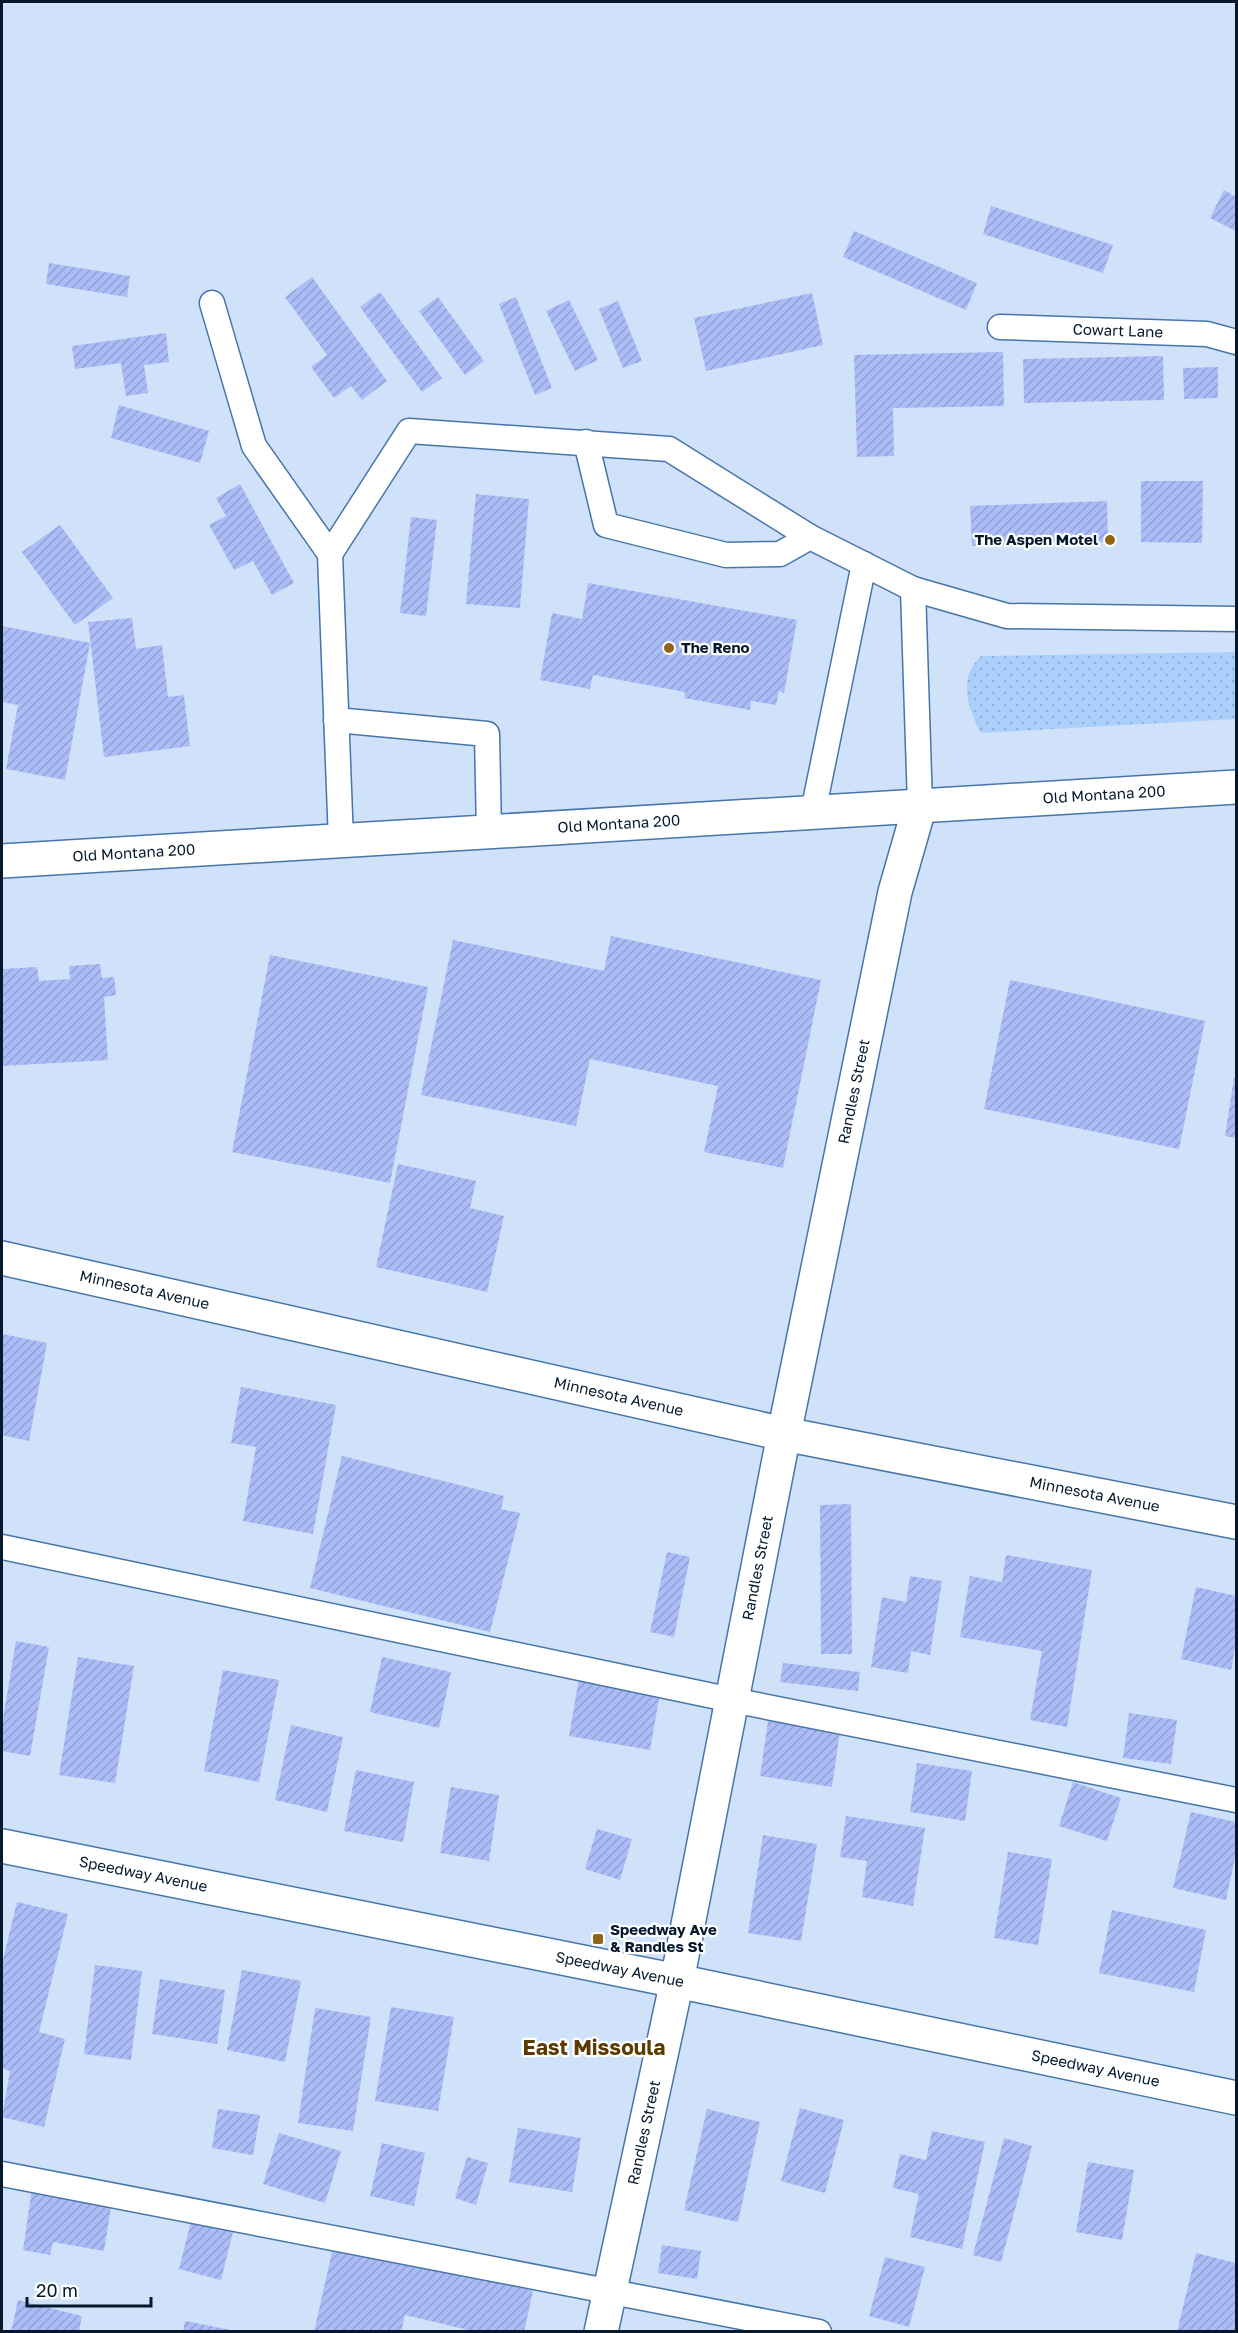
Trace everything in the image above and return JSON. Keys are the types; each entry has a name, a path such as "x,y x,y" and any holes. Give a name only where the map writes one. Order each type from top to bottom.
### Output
{"street":[{"name":"Old Montana 200","path":"2,861 1236,787"},
{"name":"Randles Street","path":"601,2331 677,1981 784,1434 895,892 920,805"},
{"name":"Minnesota Avenue","path":"2,1258 784,1434 1236,1522"},
{"name":"Speedway Avenue","path":"2,1846 677,1981 1236,2098"}],"lane":[{"path":"212,303 254,446 330,554 341,841"},
{"name":"Cowart Lane","path":"1000,327 1208,334 1236,342"},
{"path":"330,554 409,431 586,442 669,449 810,537 913,589 1007,616 1236,619"},
{"path":"586,442 606,525 726,555 780,554 810,537"},
{"path":"813,812 864,564"},
{"path":"913,589 920,805"},
{"path":"336,720 487,734 489,832"},
{"path":"2,1547 732,1700 1236,1800"},
{"path":"2,2174 819,2331"}],"shaded area":[{"path":"1236,652 1236,719 981,733 972,714 967,694 969,674 981,656"}],"building":[{"path":"1224,190 1236,197 1236,231 1210,218"},
{"path":"991,206 1113,245 1103,273 983,234"},
{"path":"854,231 977,283 966,310 843,257"},
{"path":"49,263 130,276 127,297 46,284"},
{"path":"312,277 387,381 362,400 351,386 334,398 311,367 327,355 285,297"},
{"path":"380,292 442,378 422,392 360,307"},
{"path":"812,293 823,345 706,371 694,318"},
{"path":"438,297 484,361 465,375 419,311"},
{"path":"516,297 552,388 535,395 499,304"},
{"path":"569,300 598,360 575,371 546,311"},
{"path":"618,301 642,361 623,368 599,309"},
{"path":"166,333 169,362 144,365 148,393 126,396 121,363 75,369 72,346"},
{"path":"1003,352 1004,406 893,408 894,456 857,457 854,355"},
{"path":"1163,356 1164,400 1024,403 1023,359"},
{"path":"1218,367 1218,398 1184,399 1183,368"},
{"path":"119,405 209,431 200,463 111,438"},
{"path":"1141,481 1203,481 1202,543 1141,542"},
{"path":"240,484 294,583 272,595 253,561 234,570 209,525 226,516 216,498"},
{"path":"476,494 529,499 520,608 466,604"},
{"path":"1107,501 1108,542 972,546 970,506"},
{"path":"411,517 437,520 426,616 400,613"},
{"path":"60,525 113,598 75,625 22,552"},
{"name":"The Reno","path":"588,583 797,620 784,693 779,691 776,705 751,701 750,710 684,698 685,692 593,675 590,689 540,680 552,613 582,619"},
{"path":"132,618 136,649 162,645 168,697 184,695 190,746 104,757 88,622"},
{"path":"2,626 90,643 65,780 6,769 18,705 2,702"},
{"path":"611,936 821,980 783,1168 704,1152 718,1086 590,1059 576,1126 421,1095 453,940 604,971"},
{"path":"270,955 428,987 390,1183 232,1152"},
{"path":"100,964 102,978 114,977 116,995 104,997 108,1060 2,1066 2,969 37,967 39,981 70,979 69,966"},
{"path":"1010,980 1205,1021 1179,1149 984,1109"},
{"path":"1234,1078 1236,1078 1236,1138 1225,1136"},
{"path":"398,1164 476,1181 470,1208 504,1216 487,1292 376,1267"},
{"path":"2,1334 47,1343 29,1441 2,1435"},
{"path":"241,1387 336,1405 313,1534 243,1521 256,1447 231,1443"},
{"path":"342,1456 504,1496 501,1509 520,1513 490,1632 310,1588"},
{"path":"851,1504 852,1654 821,1654 820,1505"},
{"path":"667,1552 690,1557 674,1637 650,1632"},
{"path":"1006,1555 1092,1570 1067,1727 1030,1720 1042,1651 960,1637 970,1576 1002,1582"},
{"path":"910,1576 942,1581 930,1655 911,1651 908,1673 871,1667 882,1597 906,1602"},
{"path":"1196,1587 1236,1596 1236,1643 1231,1670 1181,1659"},
{"path":"16,1641 49,1647 30,1756 2,1751 2,1725"},
{"path":"78,1657 134,1666 115,1783 59,1775"},
{"path":"382,1657 451,1672 439,1728 370,1712"},
{"path":"783,1663 860,1672 858,1691 780,1682"},
{"path":"223,1670 279,1680 259,1782 204,1771"},
{"path":"579,1678 660,1693 650,1750 569,1736"},
{"path":"1129,1713 1177,1720 1171,1764 1123,1758"},
{"path":"768,1721 840,1731 832,1787 760,1776"},
{"path":"291,1725 343,1737 327,1812 275,1800"},
{"path":"917,1763 972,1771 965,1821 910,1812"},
{"path":"356,1770 414,1782 403,1842 344,1831"},
{"path":"1073,1782 1121,1798 1107,1841 1059,1826"},
{"path":"451,1787 499,1795 489,1861 440,1853"},
{"path":"1191,1812 1236,1822 1236,1853 1226,1900 1173,1888"},
{"path":"846,1816 925,1828 913,1906 862,1897 867,1861 840,1857"},
{"path":"597,1829 632,1839 620,1880 585,1869"},
{"path":"763,1835 817,1844 801,1941 748,1933"},
{"path":"1008,1852 1052,1859 1038,1945 994,1938"},
{"path":"17,1902 68,1914 39,2032 65,2039 44,2127 2,2117 10,2071 2,2068 2,1964"},
{"path":"1112,1910 1206,1930 1194,1992 1099,1973"},
{"path":"95,1965 142,1971 131,2060 84,2054"},
{"path":"242,1970 301,1981 285,2062 227,2050"},
{"path":"160,1979 225,1990 217,2044 152,2034"},
{"path":"391,2007 454,2017 438,2111 375,2101"},
{"path":"315,2008 371,2017 353,2131 298,2123"},
{"path":"800,2108 844,2120 825,2193 781,2181"},
{"path":"218,2109 260,2115 253,2155 212,2148"},
{"path":"707,2109 760,2122 738,2222 684,2210"},
{"path":"518,2128 581,2138 572,2192 509,2182"},
{"path":"932,2131 985,2142 962,2249 910,2237 919,2194 893,2188 900,2154 926,2160"},
{"path":"279,2133 341,2151 325,2203 263,2184"},
{"path":"1004,2138 1032,2146 1001,2262 973,2255"},
{"path":"382,2143 425,2153 414,2206 370,2196"},
{"path":"467,2157 488,2163 476,2205 455,2198"},
{"path":"1088,2162 1134,2170 1122,2240 1076,2232"},
{"path":"32,2188 112,2201 104,2251 53,2242 50,2255 23,2250"},
{"path":"192,2217 234,2228 221,2280 179,2269"},
{"path":"334,2243 533,2291 524,2332 477,2332 405,2315 401,2332 314,2332"},
{"path":"662,2245 701,2251 697,2279 658,2273"},
{"path":"1196,2253 1236,2263 1236,2332 1177,2332"},
{"path":"885,2257 925,2267 909,2327 869,2316"},
{"path":"18,2300 82,2316 79,2332 11,2332"},
{"path":"185,2321 231,2330 231,2332 183,2332"}],"place":[{"name":"The Aspen Motel","path":"1110,540"},
{"name":"The Reno","path":"669,648"},
{"name":"Speedway Ave & Randles St","path":"598,1939"}],"district":[{"name":"East Missoula","path":"594,2048"}]}
